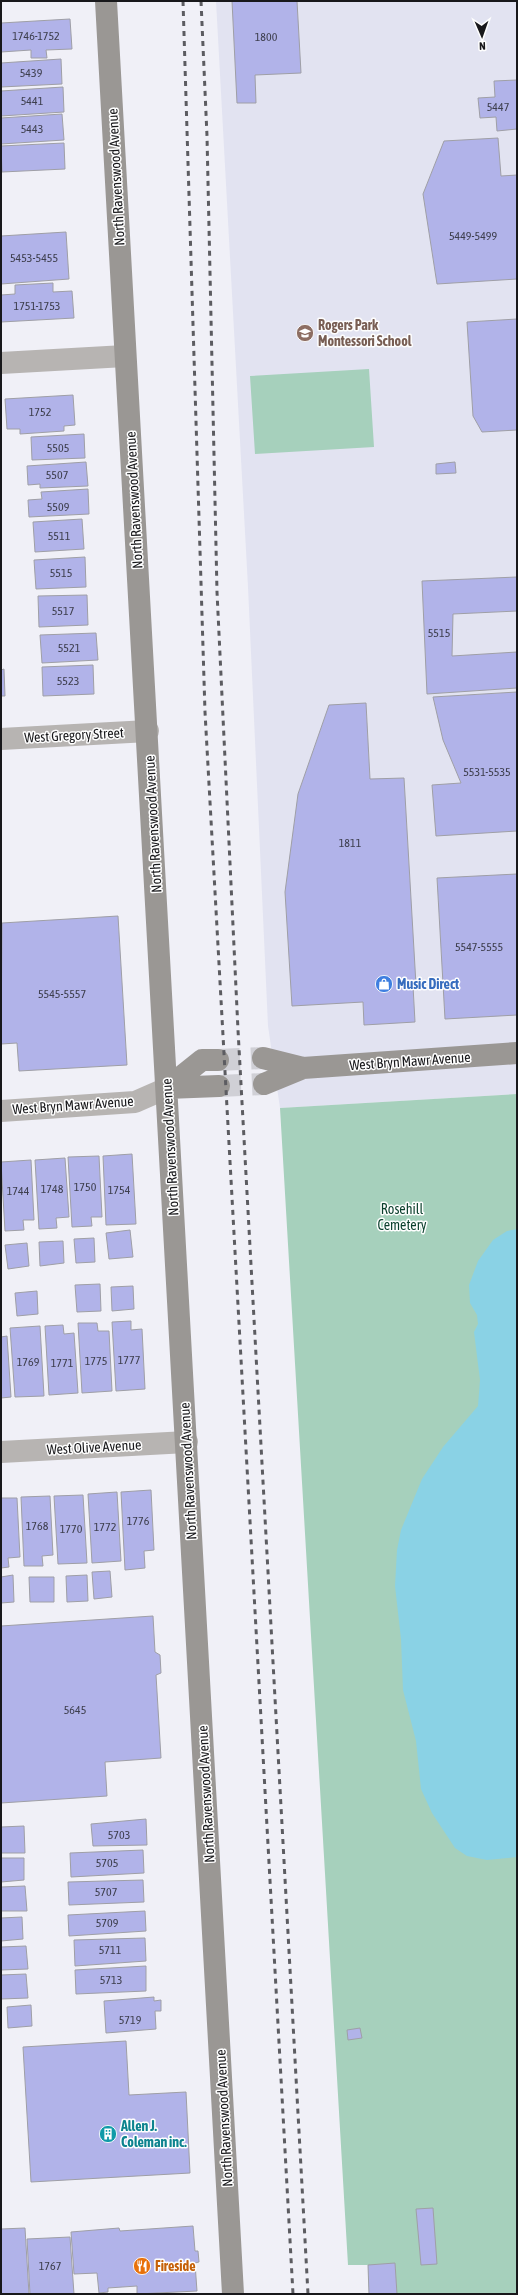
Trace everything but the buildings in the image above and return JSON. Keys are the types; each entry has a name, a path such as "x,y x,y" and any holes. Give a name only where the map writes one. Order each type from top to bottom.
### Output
{"street":[{"name":"North Ravenswood Avenue","path":"106,1 125,356 148,731 166,1088 187,1442 233,2294"},
{"path":"1,363 125,356"},
{"name":"West Gregory Street","path":"1,739 148,731"},
{"name":"West Bryn Mawr Avenue","path":"263,1058 302,1068 517,1053"},
{"name":"West Bryn Mawr Avenue","path":"1,1110 135,1102 166,1088 202,1060 218,1060"},
{"name":"West Bryn Mawr Avenue","path":"264,1084 302,1068"},
{"name":"West Bryn Mawr Avenue","path":"166,1088 220,1086"},
{"name":"West Olive Avenue","path":"1,1452 187,1442"}],"shaded area":[{"path":"216,1 517,1 517,1094 280,1108 268,1026 248,587"}],"green space":[{"path":"369,369 374,447 255,454 250,376"},
{"name":"Rosehill Cemetery","path":"517,1094 517,2294 369,2294 368,2265 348,2265 280,1108"}],"water":[{"path":"517,1229 517,1857 487,1860 467,1856 455,1848 432,1813 421,1789 416,1741 403,1690 401,1639 395,1586 397,1550 401,1530 422,1479 443,1447 478,1406 480,1380 474,1332 478,1324 477,1315 470,1303 469,1285 478,1261 493,1240 507,1231"}],"tunnel":[{"path":"218,1060 263,1058"},
{"path":"219,1086 264,1084"}],"railway":[{"path":"183,1 205,712 293,2294"},
{"path":"201,1 207,136 217,592 238,1030 308,2294"}],"place":[{"name":"Rogers Park Montessori School","path":"305,333"},
{"name":"Music Direct","path":"384,984"},
{"name":"Allen J. Coleman inc.","path":"108,2134"},
{"name":"Fireside","path":"142,2266"}]}
